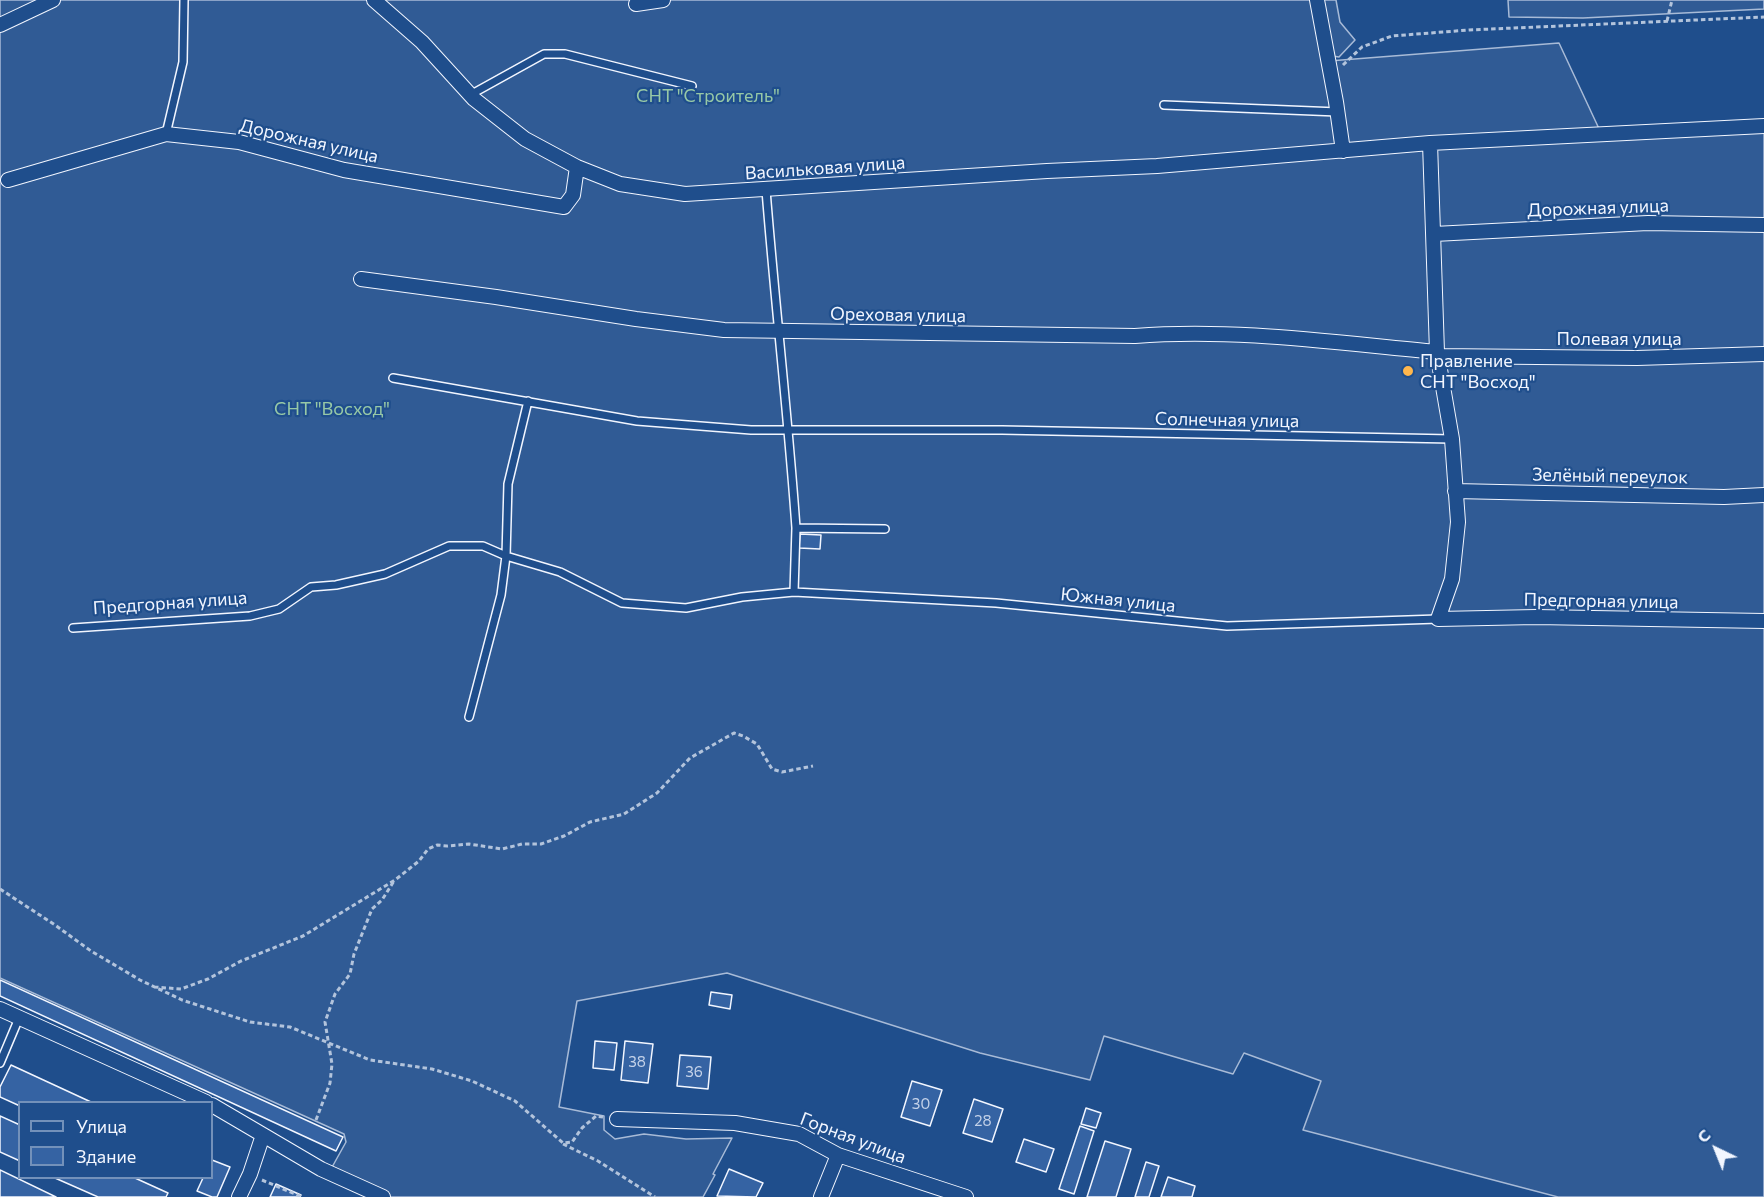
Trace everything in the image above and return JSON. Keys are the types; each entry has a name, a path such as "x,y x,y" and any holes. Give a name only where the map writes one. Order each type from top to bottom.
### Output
{"street":[{"path":"0,25 53,0"},
{"name":"Васильковая улица","path":"374,0 422,42 470,94 525,139 577,167 620,184 685,194 1157,166 1430,143 1764,126"},
{"path":"636,4 663,0"},
{"path":"1317,0 1343,151"},
{"name":"Дорожная улица","path":"8,180 166,134 239,142 344,170 564,207 573,195 577,167"},
{"path":"1430,143 1438,354 1452,439 1458,522 1452,579 1438,619"},
{"name":"Дорожная улица","path":"1434,234 1648,223 1764,225"},
{"name":"Ореховая улица","path":"361,279 724,330 1135,336 1179,332 1289,339 1438,354"},
{"name":"Полевая улица","path":"1438,354 1637,358 1764,354"},
{"name":"Зелёный переулок","path":"1455,491 1724,497 1764,495"},
{"name":"Предгорная улица","path":"1438,619 1536,617 1764,621"},
{"path":"0,1009 204,1101"},
{"path":"213,1106 321,1169 383,1197"},
{"name":"Горная улица","path":"617,1119 735,1123 799,1134 838,1155 966,1197"},
{"path":"239,1197 250,1174 263,1135"},
{"path":"821,1197 838,1155"}],"lane":[{"path":"166,134 183,62 184,0"},
{"path":"470,94 544,54 564,54 692,86"},
{"path":"1164,105 1338,112"},
{"path":"766,190 777,331 789,431 795,528 794,592"},
{"name":"Солнечная улица","path":"393,378 637,421 751,430 1002,430 1452,439"},
{"path":"469,717 501,596 506,556 508,484 528,401"},
{"path":"795,528 885,529"},
{"name":"Предгорная улица","path":"73,628 250,616 279,609 311,587 336,585 385,574 449,546 483,546 506,556 560,573 622,603 686,608 742,597 794,592"},
{"name":"Южная улица","path":"794,592 996,603 1227,626 1438,619"},
{"path":"0,1063 19,1018"}],"path":[{"path":"1667,21 1672,0"},
{"path":"1333,85 1339,69 1354,53 1362,47 1392,36 1468,30 1764,17"},
{"path":"154,987 182,989 303,936 395,880 419,861 428,849 437,845 469,844 502,849 522,844 541,844 564,836 590,822 624,814 657,793 690,758 734,733 757,744 772,769 782,772 813,766"},
{"path":"316,1120 330,1083 332,1064 325,1022 335,994 350,974 354,954 372,909 382,900 395,880"},
{"path":"0,889 91,951 154,987 182,1000 250,1022 290,1027 370,1060 432,1069 472,1081 515,1101 563,1143 598,1161 655,1197"},
{"path":"563,1143 572,1142 582,1128 596,1116 617,1119"},
{"path":"250,1174 302,1197"}],"shaded area":[{"path":"0,0 1317,0 1329,61 1559,43 1601,133 1764,126 1764,1197 1558,1197 1303,1130 1321,1081 1244,1053 1233,1074 1104,1036 1090,1080 980,1053 727,973 577,1001 559,1107 604,1116 604,1130 615,1139 644,1134 686,1139 732,1138 703,1197 391,1197 331,1169 346,1142 344,1134 0,978"},
{"path":"1321,0 1336,0 1340,22 1355,40 1339,57 1332,56"},
{"path":"1508,0 1764,0 1764,9 1583,18 1509,17"}],"building":[{"path":"800,534 821,535 820,549 799,548"},
{"path":"0,980 343,1137 336,1151 0,996"},
{"path":"711,992 732,995 730,1009 709,1005"},
{"path":"595,1041 617,1043 614,1070 593,1068"},
{"path":"625,1041 653,1044 648,1083 621,1080"},
{"path":"680,1055 711,1057 708,1089 677,1086"},
{"path":"11,1065 89,1101 18,1101 18,1105 0,1097 0,1087"},
{"path":"912,1081 942,1090 930,1126 901,1117"},
{"path":"974,1099 1003,1109 992,1142 963,1133"},
{"path":"1086,1108 1101,1113 1096,1128 1081,1124"},
{"path":"0,1116 18,1124 18,1160 0,1152"},
{"path":"1080,1126 1094,1131 1074,1194 1059,1189"},
{"path":"1024,1139 1054,1149 1046,1172 1016,1162"},
{"path":"1105,1141 1131,1149 1116,1197 1087,1197"},
{"path":"213,1160 230,1167 217,1197 197,1191 203,1179 213,1179"},
{"path":"1146,1162 1159,1166 1149,1197 1135,1197"},
{"path":"729,1169 763,1183 756,1197 717,1196"},
{"path":"0,1170 56,1197 0,1197"},
{"path":"1168,1177 1195,1186 1192,1197 1161,1197"},
{"path":"57,1179 137,1179 168,1193 166,1197 98,1197"},
{"path":"276,1184 301,1195 300,1197 270,1197"}],"place":[{"name":"Правление СНТ \"Восход\"","path":"1408,371"}],"park label":[{"name":"СНТ \"Строитель\"","path":"708,96"},
{"name":"СНТ \"Восход\"","path":"332,409"}]}
